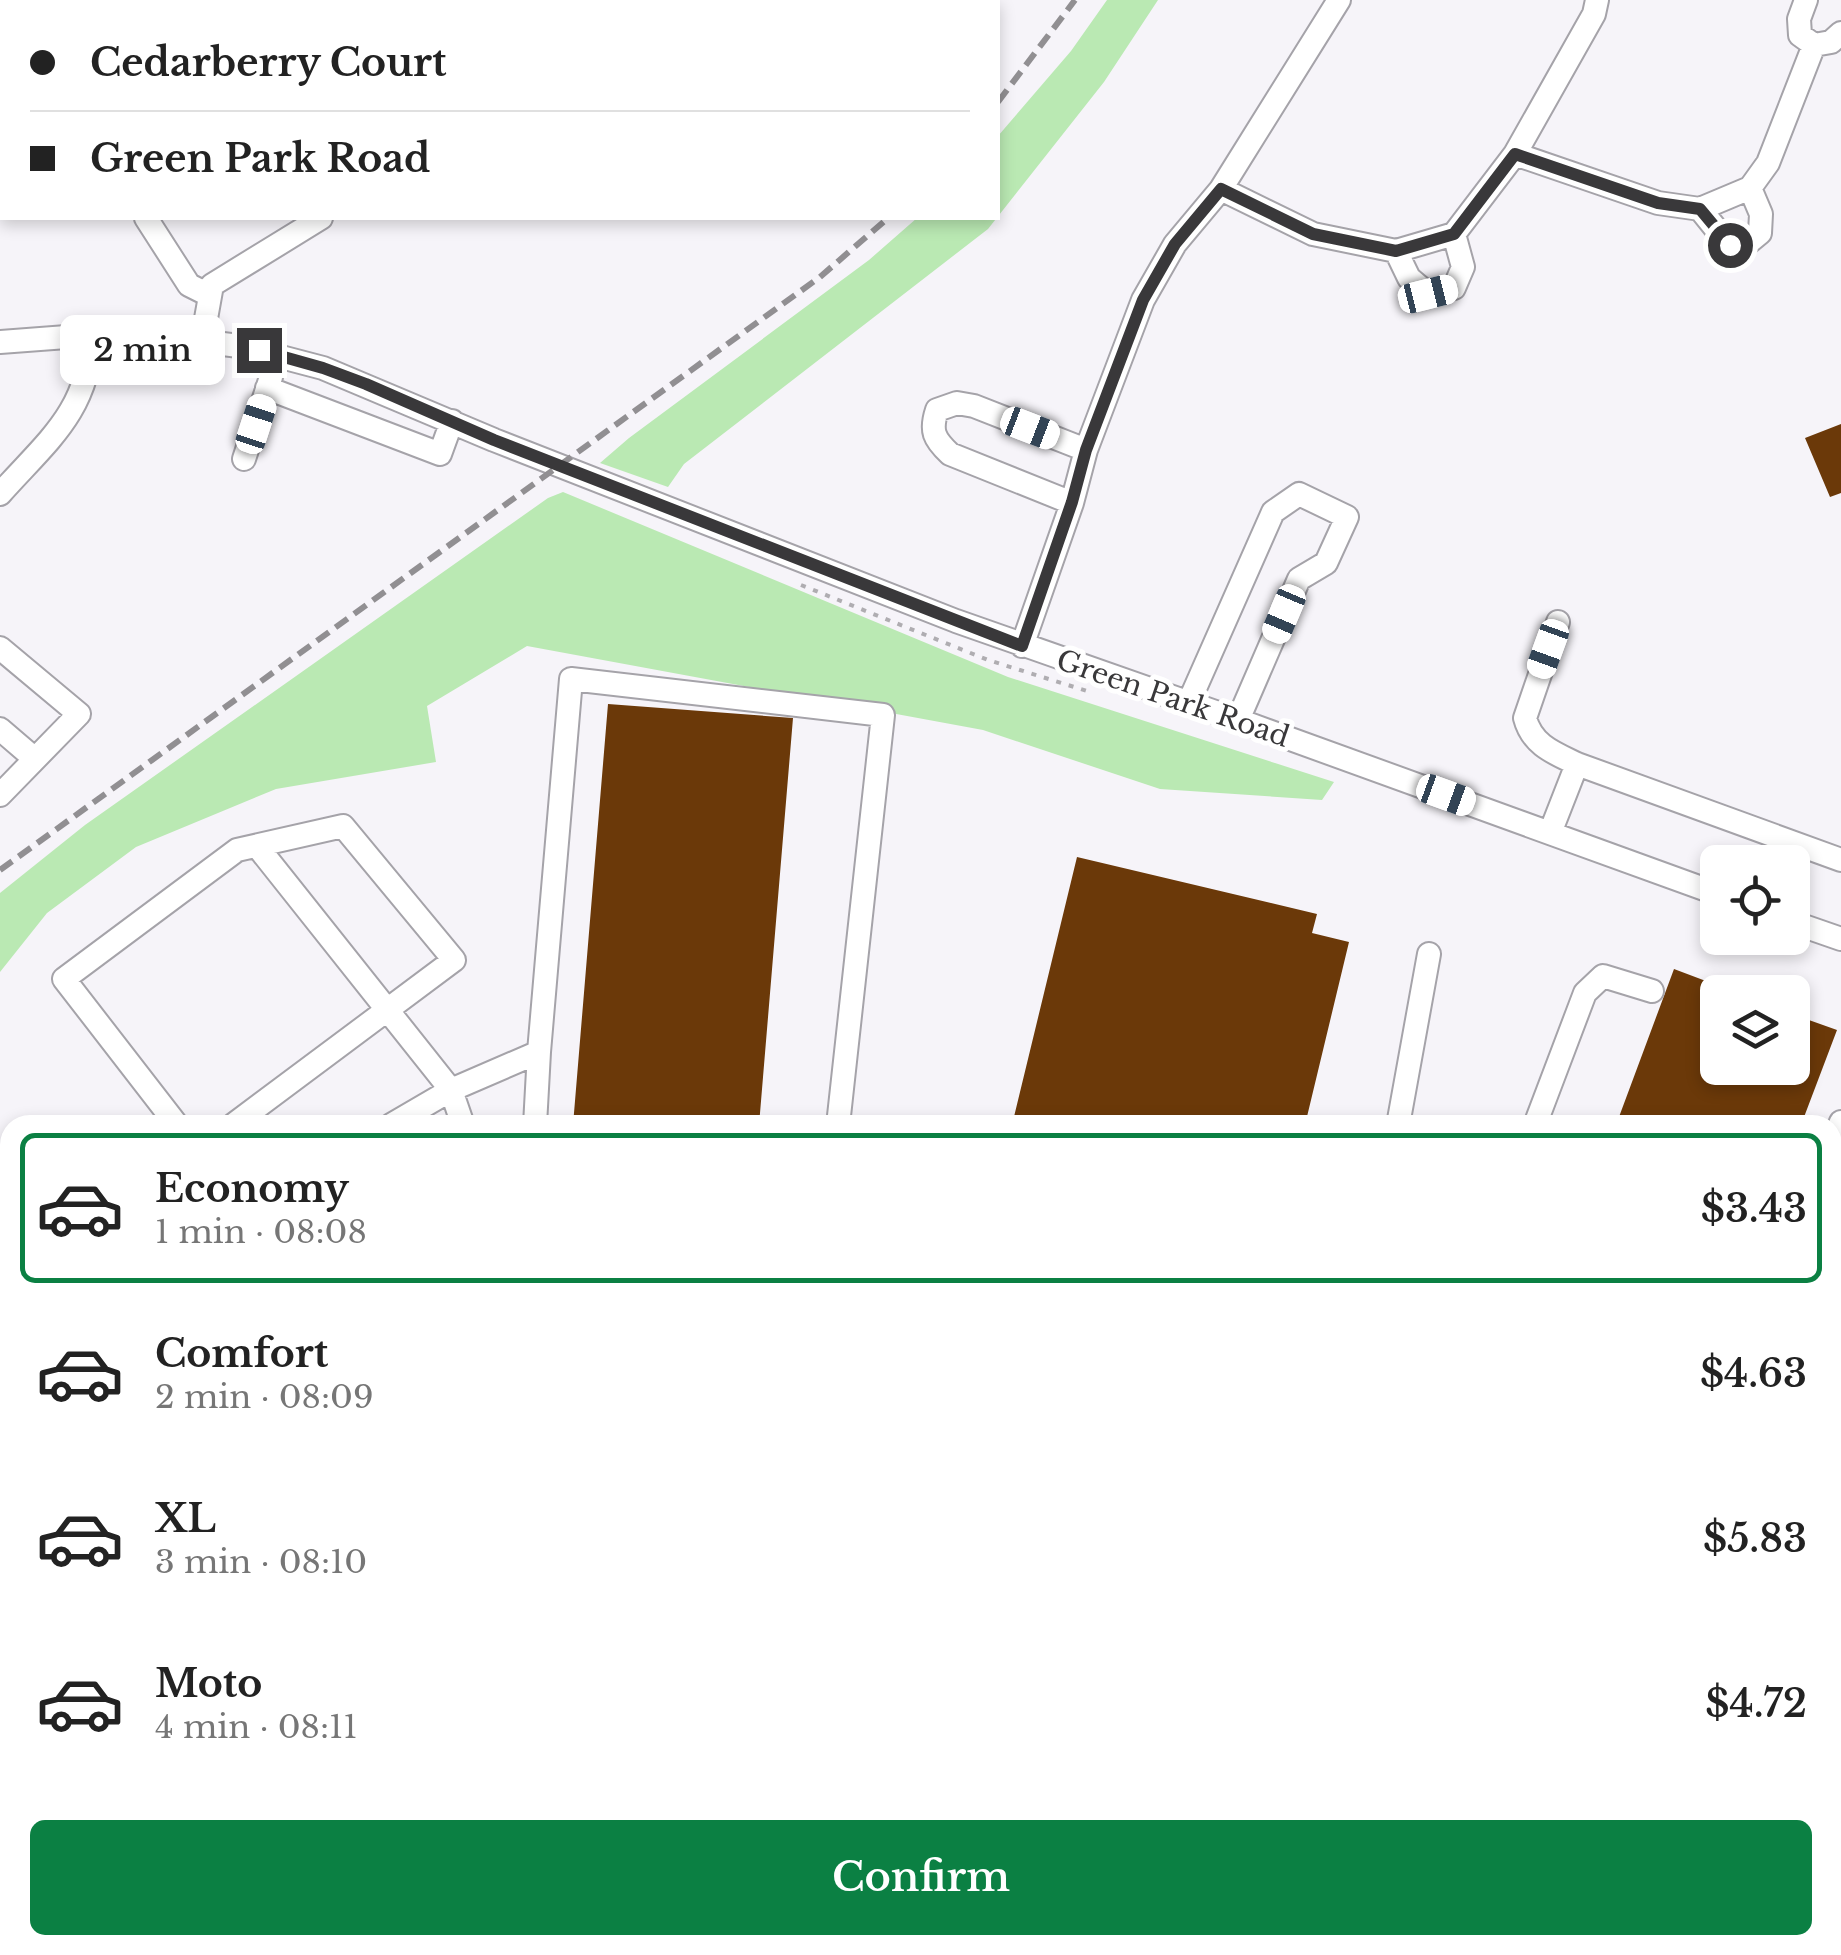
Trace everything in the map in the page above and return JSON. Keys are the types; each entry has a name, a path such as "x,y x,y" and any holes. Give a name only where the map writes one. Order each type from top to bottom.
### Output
{"street":[{"path":"1022,646 1086,450 1143,300 1175,244 1221,189 1340,0"},
{"path":"1221,189 1313,234 1396,251 1454,234 1515,154 1594,14 1597,0"},
{"path":"1806,0 1799,19 1800,35 1814,46"},
{"path":"1814,46 1831,42 1841,33"},
{"path":"1515,154 1658,203 1700,209 1750,188 1768,164 1814,46"},
{"path":"1700,209 1730,245 1743,247 1760,234 1761,214 1750,188"},
{"path":"147,220 189,285 209,295"},
{"path":"202,341 212,285 319,220"},
{"path":"1396,251 1409,278 1428,294 1454,288 1463,267 1454,234"},
{"path":"0,494 71,413 90,368 93,335"},
{"name":"Green Park Road","path":"0,342 93,335 202,341 279,354 366,384 1022,646 1700,887"},
{"path":"244,459 279,354"},
{"path":"267,388 440,454 452,421"},
{"path":"1072,502 950,454 936,441 932,426 937,410 958,403 1086,450"},
{"path":"1188,702 1273,512 1299,494 1346,516 1326,563 1299,579 1238,720"},
{"path":"1558,622 1525,718 1529,732 1545,748 1577,764 1841,860"},
{"path":"0,648 79,714 0,795"},
{"path":"536,1115 571,679 883,715 839,1115"},
{"path":"0,729 35,759"},
{"path":"1550,833 1577,764"},
{"path":"169,1115 64,978 237,850 343,826 454,960 246,1115"},
{"path":"257,846 451,1090 460,1115"},
{"path":"1810,929 1841,940"},
{"path":"1400,1115 1429,954"},
{"path":"1539,1115 1584,993 1603,976 1652,991"},
{"path":"408,1115 451,1090 540,1052"}],"green space":[{"path":"1107,0 1158,0 1104,82 1000,213 1000,134 1071,51"},
{"path":"915,220 995,220 684,464 668,487 600,463 629,438 869,260"},
{"path":"563,492 1008,677 1334,782 1322,800 1160,789 983,730 527,646 427,706 436,762 276,789 136,847 47,913 0,972 0,893 85,825 548,498"}],"building":[{"path":"1841,424 1841,493 1830,497 1805,438"},
{"path":"608,704 793,718 760,1115 574,1115"},
{"path":"1077,857 1317,914 1312,933 1349,942 1307,1115 1014,1115"},
{"path":"1674,969 1700,979 1700,1085 1810,1085 1810,1020 1837,1030 1805,1115 1620,1115"}],"railway":[{"path":"1000,99 1075,0"},
{"path":"0,870 820,277 886,220"}],"route":[{"path":"259,350 366,384 494,440 1022,646 1086,450 1143,300 1175,244 1221,189 1313,234 1396,251 1454,234 1515,154 1658,203 1700,209 1730,245"}]}
